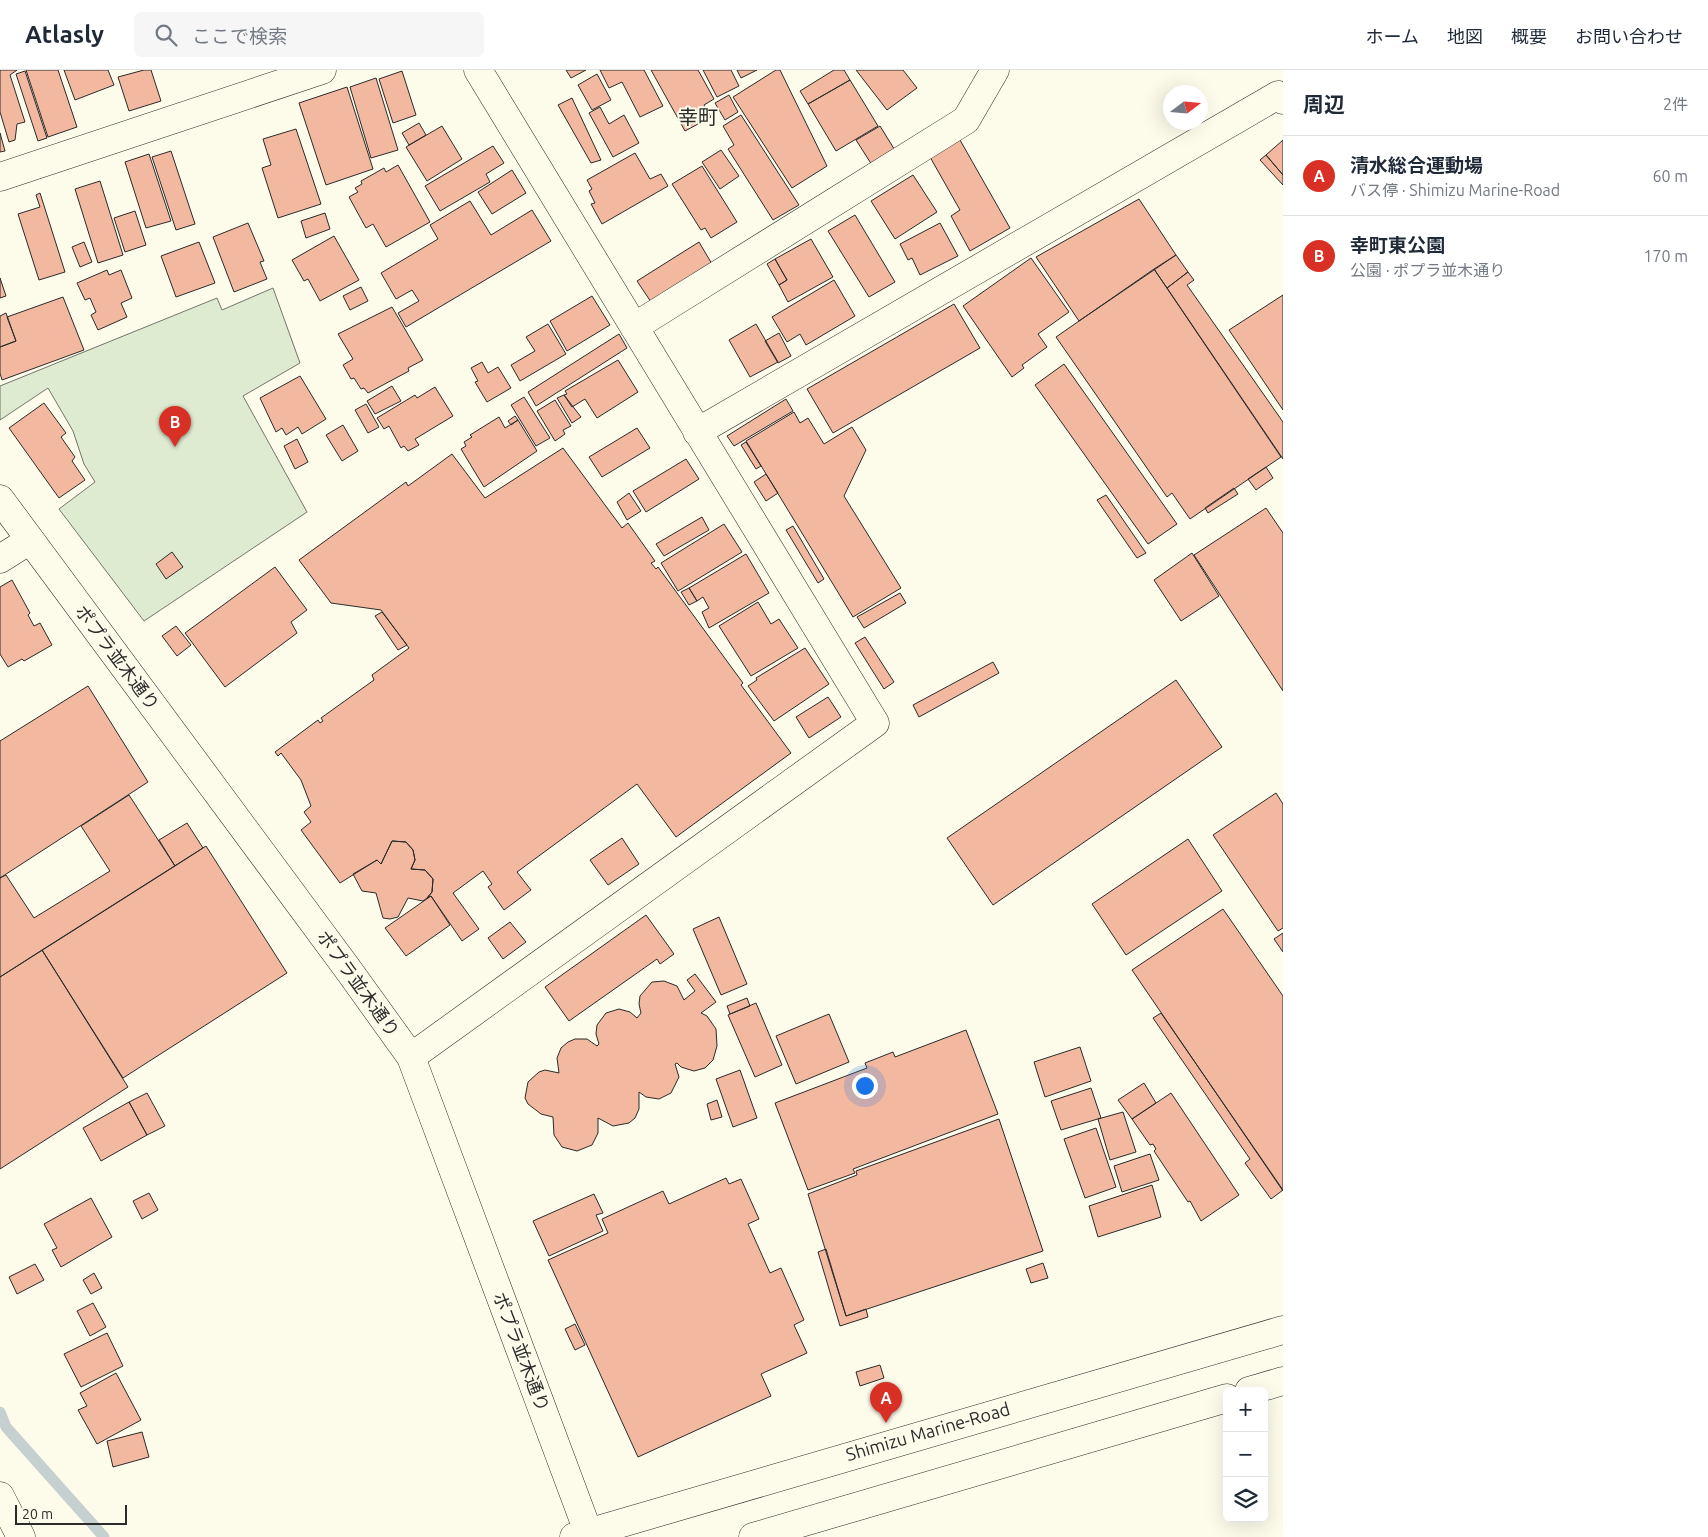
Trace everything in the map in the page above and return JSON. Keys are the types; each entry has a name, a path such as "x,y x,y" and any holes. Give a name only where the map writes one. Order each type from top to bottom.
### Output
{"main road":[{"path":"0,177 322,70"},
{"path":"410,1058 875,723 478,70"},
{"path":"634,327 966,120 995,70"},
{"path":"698,432 1278,95 1283,100"},
{"name":"ポプラ並木通り","path":"0,499 341,960 410,1058 584,1536"},
{"path":"0,559 30,540"},
{"name":"Shimizu Marine-Road","path":"584,1536 1283,1330"},
{"path":"1261,1387 1283,1380"},
{"path":"753,1537 1223,1399"},
{"path":"0,1496 21,1537"}],"green space":[{"path":"273,288 300,363 243,396 307,512 144,621 59,509 95,482 84,464 73,431 48,388 0,420 0,386 217,298 222,310"}],"building":[{"path":"0,70 17,70 10,75 25,122 17,124 15,140 9,142 0,112"},
{"path":"26,70 58,70 77,127 48,137"},
{"path":"64,70 108,70 114,85 75,100"},
{"path":"151,70 161,101 129,111 118,77"},
{"path":"566,70 586,70 571,78"},
{"path":"600,70 644,70 663,106 640,117 622,82 609,88"},
{"path":"651,70 698,70 714,99 704,105 711,117 685,131"},
{"path":"703,70 731,70 739,86 717,97"},
{"path":"737,70 757,70 741,78"},
{"path":"776,70 780,70 827,166 792,188 733,97"},
{"path":"834,70 844,70 850,80 808,104 800,91"},
{"path":"856,70 903,70 917,88 887,110"},
{"path":"25,71 47,138 38,141 16,74"},
{"path":"402,71 416,115 393,123 379,79"},
{"path":"597,74 611,100 592,110 578,85"},
{"path":"376,78 398,150 371,158 350,87"},
{"path":"850,80 878,126 836,151 808,104"},
{"path":"347,87 373,169 326,185 299,103"},
{"path":"729,95 738,112 725,120 715,103"},
{"path":"572,98 601,160 591,163 558,105"},
{"path":"600,107 609,124 624,115 639,143 613,157 589,113"},
{"path":"741,115 799,205 773,220 728,149 734,145 723,126"},
{"path":"419,123 426,135 409,145 402,133"},
{"path":"442,126 462,159 427,181 406,147"},
{"path":"880,126 896,152 872,165 856,140"},
{"path":"296,129 321,204 278,218 262,168 271,165 263,139"},
{"path":"0,133 5,151 0,152"},
{"path":"960,140 1010,228 970,251 951,216 960,210 930,157"},
{"path":"1283,140 1283,175 1266,155"},
{"path":"493,146 504,163 486,174 490,182 440,211 425,186"},
{"path":"721,150 739,176 720,189 702,162"},
{"path":"171,151 195,224 176,230 152,157"},
{"path":"635,153 650,179 661,174 668,186 602,224 591,204 595,203 589,191 592,189 587,180"},
{"path":"149,154 171,221 146,228 125,162"},
{"path":"1266,155 1283,175 1283,185 1260,160"},
{"path":"398,165 430,222 386,247 373,224 366,228 349,197 358,192 355,188 362,184 361,181 384,168 386,172"},
{"path":"702,166 737,222 711,238 705,228 701,230 672,184"},
{"path":"512,170 526,193 492,214 478,192"},
{"path":"913,175 937,212 895,239 871,201"},
{"path":"100,181 123,255 98,263 75,189"},
{"path":"40,193 65,272 39,280 18,214 40,207 36,195"},
{"path":"1139,199 1176,255 1079,321 1036,257"},
{"path":"470,201 491,235 532,210 551,241 406,327 398,313 419,301 412,290 396,299 381,273 438,239 430,225"},
{"path":"135,211 146,245 125,252 114,218"},
{"path":"325,213 330,229 306,238 301,221"},
{"path":"855,215 895,282 869,297 828,231"},
{"path":"248,223 264,261 260,262 267,279 234,292 213,237"},
{"path":"940,223 958,256 920,275 912,258 908,260 900,244"},
{"path":"334,236 359,280 320,301 308,279 304,281 292,260"},
{"path":"811,239 833,277 788,302 779,285 787,280 775,259"},
{"path":"84,242 92,262 80,267 72,247"},
{"path":"199,242 215,283 176,297 161,256"},
{"path":"699,242 712,264 651,302 637,281"},
{"path":"1176,255 1188,272 1167,288 1154,269"},
{"path":"1031,258 1069,312 1038,334 1047,347 1022,365 1024,368 1012,377 963,306"},
{"path":"775,259 787,280 779,285 767,264"},
{"path":"1154,269 1281,457 1190,519 1172,493 1167,497 1056,337"},
{"path":"107,270 109,275 121,270 132,298 121,303 127,317 98,330 91,315 96,312 90,298 85,300 77,283"},
{"path":"1188,272 1194,280 1187,285 1283,422 1283,459 1167,288"},
{"path":"0,278 6,296 0,298"},
{"path":"834,280 855,316 806,345 800,334 787,342 772,317"},
{"path":"361,287 368,301 350,310 343,296"},
{"path":"1283,295 1283,410 1229,330"},
{"path":"592,296 610,325 567,351 550,321"},
{"path":"63,297 84,350 2,380 0,373 0,347 16,341 7,317"},
{"path":"954,304 980,348 833,433 807,389"},
{"path":"392,307 423,360 408,368 409,371 368,393 364,388 361,389 354,378 351,379 343,365 353,359 338,334"},
{"path":"6,313 16,341 0,347 0,316"},
{"path":"548,324 566,354 520,381 511,365 535,351 526,337"},
{"path":"756,324 778,362 750,377 729,340"},
{"path":"779,333 791,356 778,363 765,341"},
{"path":"619,334 627,348 536,406 528,392"},
{"path":"618,360 638,392 597,418 585,399 572,407 564,395 567,394 565,391"},
{"path":"482,362 488,373 498,367 511,388 487,402 475,382 478,381 471,368"},
{"path":"1064,364 1177,524 1148,544 1035,385"},
{"path":"300,376 326,419 302,434 298,427 286,435 282,428 276,432 260,398"},
{"path":"392,386 401,401 375,414 367,401"},
{"path":"435,387 453,416 415,439 419,445 408,451 404,446 401,448 389,426 384,429 377,418 415,395 417,398"},
{"path":"564,395 581,417 572,423 557,398"},
{"path":"524,397 550,438 536,446 511,405"},
{"path":"786,399 793,411 734,446 727,436"},
{"path":"555,400 571,426 563,430 565,434 555,441 537,411"},
{"path":"44,403 66,433 61,437 75,457 72,461 85,480 59,498 9,428"},
{"path":"366,404 379,427 368,433 355,410"},
{"path":"794,412 800,423 808,418 824,444 852,427 866,450 844,496 901,588 853,617 746,441"},
{"path":"515,416 518,420 511,425 508,421"},
{"path":"499,417 505,428 518,420 537,451 484,487 461,449 466,446 464,442 472,437 470,435"},
{"path":"343,425 358,451 342,461 326,435"},
{"path":"637,428 650,448 602,477 589,457"},
{"path":"297,439 308,462 295,469 284,446"},
{"path":"746,442 761,466 756,469 741,445"},
{"path":"563,448 622,528 628,523 655,561 651,563 656,569 658,567 743,683 741,685 791,753 676,837 637,784 517,872 531,890 504,910 488,887 492,884 483,871 453,893 479,929 462,941 431,896 427,898 432,892 433,879 425,870 411,869 415,860 413,850 406,842 392,841 381,864 377,860 340,883 301,830 311,822 304,812 311,806 301,780 281,753 278,756 275,752 318,720 320,723 323,721 321,718 374,680 372,675 409,648 381,610 331,603 299,560 406,482 408,486 452,454 485,498"},
{"path":"686,459 699,479 646,512 633,491"},
{"path":"1266,467 1273,478 1256,490 1248,479"},
{"path":"766,474 778,493 766,501 754,482"},
{"path":"1234,488 1238,494 1208,513 1205,508"},
{"path":"629,493 641,511 627,520 617,502"},
{"path":"1106,495 1146,553 1137,558 1097,500"},
{"path":"1266,508 1283,533 1283,691 1194,555"},
{"path":"702,517 709,530 664,556 656,544"},
{"path":"724,524 742,552 678,591 661,563"},
{"path":"793,526 824,579 818,583 786,530"},
{"path":"172,552 183,567 166,579 156,564"},
{"path":"1192,553 1219,596 1181,621 1154,580"},
{"path":"746,554 769,593 709,628 702,612 709,608 703,597 697,601 689,588"},
{"path":"275,567 307,610 291,622 297,633 225,687 185,633"},
{"path":"12,580 30,613 28,615 34,626 40,623 52,645 24,661 22,659 8,667 0,654 0,587"},
{"path":"689,588 697,601 689,605 681,592"},
{"path":"900,593 906,603 864,628 857,617"},
{"path":"758,602 771,624 779,619 798,648 751,676 719,626"},
{"path":"382,612 407,645 398,650 375,616"},
{"path":"176,626 191,645 177,656 162,636"},
{"path":"865,637 894,682 884,689 855,643"},
{"path":"805,648 829,684 774,721 748,686 757,680 756,678"},
{"path":"993,662 999,673 919,717 913,705"},
{"path":"1176,680 1222,747 993,905 947,838"},
{"path":"88,686 148,782 0,878 0,741"},
{"path":"828,697 841,717 809,738 796,717"},
{"path":"1276,793 1283,804 1283,928 1278,931 1213,835"},
{"path":"129,795 175,866 0,977 0,878 6,875 34,918 110,871 81,826"},
{"path":"187,823 203,848 175,866 159,840"},
{"path":"622,838 639,864 608,885 590,860"},
{"path":"1188,839 1222,891 1126,955 1092,904"},
{"path":"392,841 406,842 413,850 415,860 411,869 425,870 433,879 432,892 427,898 423,901 408,898 398,917 390,919 383,918 376,893 362,891 353,874 377,860 381,864"},
{"path":"206,846 287,973 123,1078 42,950"},
{"path":"431,896 450,925 406,956 385,928"},
{"path":"1223,909 1283,996 1283,1191 1132,970"},
{"path":"646,915 674,954 660,964 657,959 569,1021 545,987"},
{"path":"719,917 747,984 721,995 693,929"},
{"path":"510,922 526,942 503,959 488,938"},
{"path":"1283,933 1283,952 1274,939"},
{"path":"42,950 128,1087 0,1169 0,977"},
{"path":"695,974 716,1002 701,1013 707,1016 716,1029 717,1046 713,1060 705,1068 694,1071 681,1067 677,1063 675,1064 679,1077 671,1093 659,1099 646,1097 639,1092 639,1109 635,1118 629,1123 613,1126 598,1118 598,1133 592,1145 577,1151 562,1147 554,1135 553,1117 541,1114 528,1104 525,1098 528,1082 539,1072 545,1070 559,1073 557,1058 561,1048 568,1042 575,1039 587,1039 597,1046 599,1044 596,1034 597,1025 606,1013 619,1009 630,1012 637,1018 641,1013 640,996 652,982 664,981 677,986 684,1000 695,991 687,980"},
{"path":"747,998 750,1006 730,1014 727,1006"},
{"path":"756,1003 782,1065 755,1077 728,1015"},
{"path":"1161,1013 1283,1190 1271,1199 1245,1163 1250,1159 1153,1018"},
{"path":"829,1014 849,1062 796,1084 776,1036"},
{"path":"966,1030 998,1114 853,1169 855,1173 808,1190 775,1103 867,1068 865,1063 893,1052 895,1057"},
{"path":"1080,1047 1091,1081 1045,1097 1034,1062"},
{"path":"740,1070 757,1118 733,1127 716,1079"},
{"path":"1144,1083 1156,1103 1132,1119 1118,1100"},
{"path":"1091,1088 1101,1118 1061,1130 1051,1101"},
{"path":"147,1093 165,1126 147,1135 129,1102"},
{"path":"1171,1093 1239,1195 1201,1221 1190,1201 1188,1202 1154,1151 1156,1149 1153,1144 1150,1145 1132,1119"},
{"path":"717,1100 722,1117 711,1120 707,1104"},
{"path":"129,1102 147,1135 101,1161 83,1128"},
{"path":"1123,1112 1136,1152 1110,1160 1098,1119"},
{"path":"999,1119 1043,1251 846,1316 808,1194 857,1175 856,1171"},
{"path":"1096,1128 1116,1187 1085,1198 1064,1139"},
{"path":"1150,1154 1159,1180 1122,1192 1114,1166"},
{"path":"726,1178 729,1184 741,1179 759,1219 748,1224 770,1273 781,1268 804,1320 794,1325 807,1353 761,1374 771,1396 638,1457 548,1260 608,1233 602,1219 663,1191 669,1204"},
{"path":"1152,1185 1161,1217 1098,1237 1089,1206"},
{"path":"149,1193 158,1210 142,1219 133,1201"},
{"path":"594,1194 603,1213 596,1215 603,1231 549,1256 533,1221"},
{"path":"91,1198 112,1237 61,1267 52,1250 57,1248 44,1224"},
{"path":"826,1249 846,1316 866,1309 868,1317 840,1326 818,1252"},
{"path":"1043,1263 1048,1278 1031,1283 1026,1269"},
{"path":"35,1264 44,1280 17,1294 9,1277"},
{"path":"94,1273 102,1288 91,1294 83,1280"},
{"path":"93,1303 106,1327 90,1336 77,1311"},
{"path":"575,1324 585,1345 575,1350 565,1329"},
{"path":"107,1333 123,1366 81,1387 64,1354"},
{"path":"880,1365 884,1378 860,1386 856,1372"},
{"path":"116,1373 141,1420 97,1444 78,1410 87,1406 80,1393"},
{"path":"142,1432 149,1457 113,1467 107,1441"}],"waterway":[{"path":"0,1412 6,1427 104,1537"}],"place":[{"name":"幸町東公園","path":"175,447"},
{"name":"清水総合運動場","path":"886,1423"}],"district":[{"name":"幸町","path":"698,117"}]}
